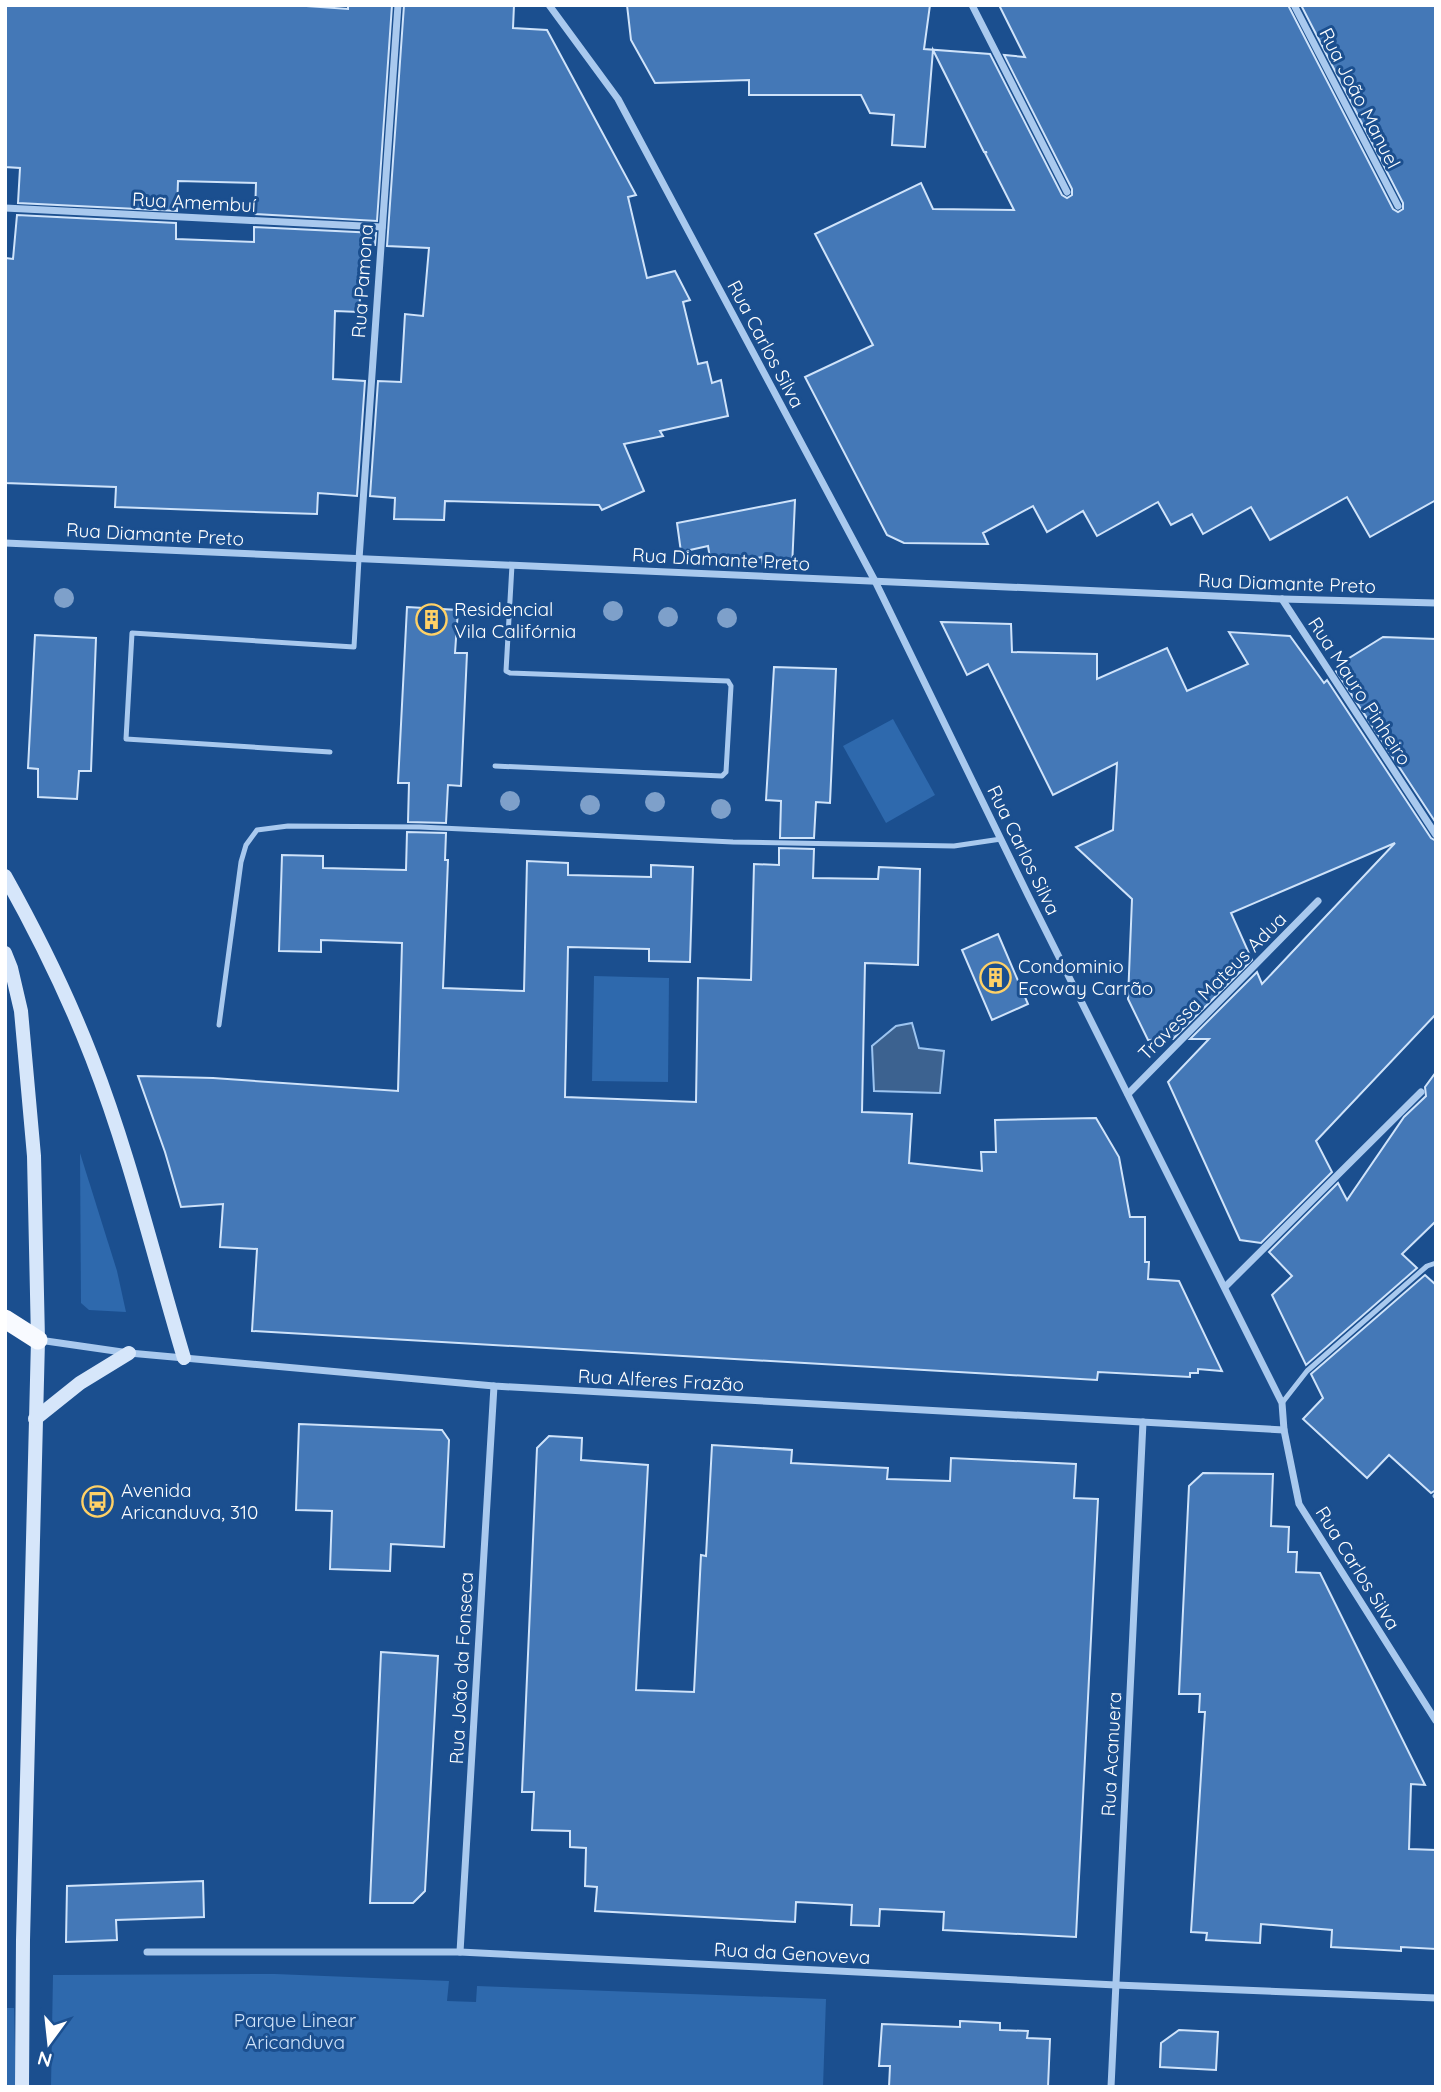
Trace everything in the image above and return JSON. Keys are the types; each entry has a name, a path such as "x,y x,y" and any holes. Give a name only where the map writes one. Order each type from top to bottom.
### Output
{"highway":[{"path":"5,1320 38,1340"}],"main road":[{"path":"5,876 36,932 92,1058 136,1189 184,1358"},
{"path":"5,953 11,968 23,1024 34,1156 38,1340 23,1940 22,2087"},
{"path":"35,1419 80,1383 129,1353"}],"street":[{"name":"Rua Pamona","path":"359,559 398,5"},
{"name":"Rua Carlos Silva","path":"549,5 618,99 875,581 1282,1403 1284,1430 1299,1504 1436,1721"},
{"path":"972,5 1067,192"},
{"name":"Rua João Manuel","path":"1294,5 1398,206"},
{"name":"Rua Amembuí","path":"5,208 382,227"},
{"name":"Rua Diamante Preto","path":"5,543 1282,599 1436,603"},
{"name":"Rua Mauro Pinheiro","path":"1282,599 1436,835"},
{"name":"Travessa Mateus Adua","path":"1128,1094 1318,901"},
{"path":"1225,1287 1421,1092"},
{"name":"Rua Alferes Frazão","path":"38,1340 129,1353 494,1386 1284,1430"},
{"name":"Rua João da Fonseca","path":"460,1952 494,1386"},
{"name":"Rua Acanuera","path":"1111,2087 1143,1422"},
{"name":"Rua da Genoveva","path":"147,1952 460,1952 1436,1998"}],"lane":[{"path":"330,752 126,739 132,633 354,647 359,559"},
{"path":"495,766 722,776 726,772 731,686 728,681 506,671 512,565"},
{"path":"219,1025 241,862 246,845 257,830 288,826 420,828 733,842 941,846 1001,839"},
{"path":"1282,1403 1307,1371 1427,1266 1436,1263"}],"green space":[{"path":"893,719 935,795 886,823 843,746"},
{"path":"594,976 669,978 668,1082 592,1081"},
{"path":"80,1153 117,1271 126,1312 89,1310 81,1303"},
{"name":"Parque Linear Aricanduva","path":"275,1974 449,1981 447,2001 476,2002 477,1986 826,1999 823,2087 51,2087 53,1975"},
{"path":"5,2008 14,2008 16,2087 5,2087"}],"shaded area":[{"path":"912,1023 919,1048 944,1051 940,1093 874,1091 872,1046 896,1026"}],"building":[{"path":"5,5 292,5 348,9 348,5 392,5 377,221 255,214 256,183 178,181 177,211 18,203 20,168 5,167"},
{"path":"404,5 514,5 513,28 547,30 636,195 628,197 647,278 675,271 690,300 683,302 698,364 707,362 712,383 721,380 728,416 660,431 663,436 624,444 644,491 602,510 599,505 445,501 444,520 394,519 395,498 370,496 378,381 401,382 405,314 423,316 429,248 387,246"},
{"path":"627,5 930,5 924,49 990,54 1062,195 1067,198 1072,195 1072,189 1004,55 1025,57 999,5 1288,5 1393,209 1398,212 1403,209 1403,203 1301,5 1436,5 1436,500 1370,537 1347,497 1270,540 1251,507 1203,534 1192,514 1171,525 1158,502 1097,536 1083,511 1047,532 1033,506 983,533 988,544 904,543 887,535 805,377 873,345 815,234 921,183 933,209 1014,210 985,153 987,152 984,152 933,50 925,147 892,145 894,115 870,113 861,95 749,95 749,80 655,83 631,40"},
{"path":"17,215 176,223 176,239 254,242 254,227 376,233 375,245 364,244 359,312 335,311 333,379 365,381 357,496 318,493 317,514 115,507 116,487 5,483 5,258 13,259"},
{"path":"795,500 792,568 763,566 762,557 730,564 726,555 710,558 708,546 681,552 677,523"},
{"path":"407,607 458,610 455,653 467,653 461,786 448,785 446,823 408,822 409,783 398,783"},
{"path":"941,622 1011,624 1012,652 1097,654 1097,679 1167,648 1187,691 1248,664 1229,632 1290,636 1324,683 1327,680 1431,838 1436,841 1436,1014 1316,1141 1332,1172 1261,1243 1240,1240 1168,1082 1209,1039 1190,1039 1257,972 1262,984 1395,843 1231,913 1252,960 1173,1039 1148,1040 1128,999 1132,899 1076,847 1113,830 1117,763 1053,795 988,664 967,675"},
{"path":"35,635 96,638 91,771 79,771 77,799 38,797 38,769 28,768"},
{"path":"1383,637 1436,639 1436,823 1336,671 1346,660"},
{"path":"774,667 836,669 830,803 816,802 814,838 780,838 781,801 766,800"},
{"path":"407,832 446,833 445,860 448,860 443,988 524,991 527,861 568,863 568,875 651,877 651,865 693,867 690,962 649,961 649,949 568,947 565,1097 696,1102 698,978 751,980 754,864 779,865 779,848 814,849 813,878 878,879 879,867 920,869 918,965 865,963 862,1112 912,1114 909,1163 982,1171 981,1152 996,1152 995,1120 1096,1118 1119,1157 1130,1217 1145,1217 1145,1262 1149,1262 1148,1279 1179,1281 1222,1371 1198,1369 1198,1373 1190,1373 1190,1377 1098,1372 1097,1380 252,1331 257,1249 220,1247 223,1204 181,1207 138,1076 213,1078 398,1091 402,943 321,940 321,952 279,951 282,855 323,856 323,868 406,870"},
{"name":"Condominio Ecoway Carrão","path":"998,934 1028,1004 992,1020 962,950"},
{"path":"1436,1072 1436,1221 1402,1254 1417,1268 1306,1365 1272,1295 1292,1276 1269,1252 1338,1183 1347,1200 1404,1117 1426,1096 1425,1087"},
{"path":"1425,1275 1436,1285 1436,1490 1431,1493 1389,1455 1367,1478 1303,1419 1323,1398 1311,1374"},
{"path":"299,1424 442,1430 449,1440 444,1547 391,1544 390,1571 330,1569 332,1511 296,1510"},
{"path":"549,1436 582,1438 581,1460 648,1465 636,1690 694,1692 701,1555 706,1556 712,1445 792,1450 791,1463 888,1468 887,1479 950,1481 951,1458 1076,1464 1074,1498 1098,1499 1076,1937 943,1930 944,1912 880,1909 879,1926 851,1925 852,1905 796,1902 795,1922 595,1911 597,1887 585,1886 586,1848 570,1847 570,1831 532,1830 534,1792 522,1792 537,1448"},
{"path":"1203,1473 1273,1474 1271,1526 1289,1527 1288,1552 1297,1552 1296,1572 1320,1573 1425,1785 1411,1784 1409,1849 1436,1850 1436,1949 1401,1947 1401,1951 1331,1947 1332,1930 1261,1924 1260,1943 1206,1940 1207,1933 1191,1932 1205,1712 1199,1712 1200,1694 1179,1694 1189,1486"},
{"path":"381,1652 438,1656 425,1891 413,1903 370,1903"},
{"path":"203,1881 204,1917 116,1920 117,1940 66,1942 67,1886"},
{"path":"960,2021 1000,2023 1000,2030 1028,2031 1027,2038 1050,2039 1048,2087 889,2087 890,2066 879,2066 882,2024 960,2027"},
{"path":"1179,2030 1218,2032 1216,2070 1160,2067 1161,2043"}],"place":[{"name":"Residencial Vila Califórnia","path":"431,620"},
{"name":"Condominio Ecoway Carrão","path":"995,977"},
{"name":"Avenida Aricanduva, 310","path":"98,1501"}]}
